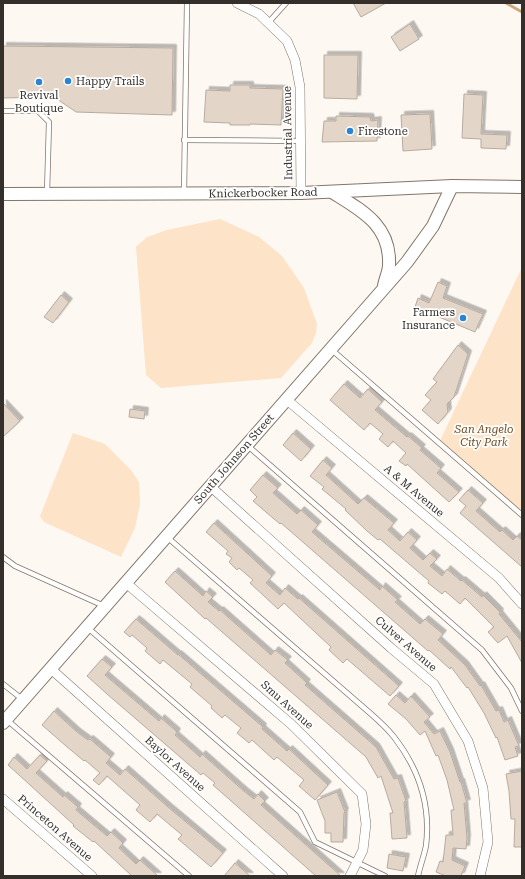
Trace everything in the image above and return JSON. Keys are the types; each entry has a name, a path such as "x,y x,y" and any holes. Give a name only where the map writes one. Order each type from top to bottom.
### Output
{"main road":[{"name":"Knickerbocker Road","path":"3,194 301,193 452,186 519,187"},
{"name":"South Johnson Street","path":"5,721 407,262 433,226 452,186"},
{"path":"332,192 364,212 375,222 383,235 388,249 389,266 383,290"}],"street":[{"name":"Industrial Avenue","path":"237,3 259,14 287,41 295,60 300,87 301,193"},
{"name":"A & M Avenue","path":"287,400 499,578 522,604"},
{"name":"Culver Avenue","path":"210,486 434,684 468,742 483,788 488,842 480,876"},
{"name":"Smu Avenue","path":"126,583 291,724 362,794 366,824 363,850 350,876"},
{"name":"Baylor Avenue","path":"51,669 283,876"},
{"name":"Princeton Avenue","path":"3,799 92,876"}],"lane":[{"path":"184,194 186,3"},
{"path":"268,23 286,3"},
{"path":"3,111 38,111 49,122 47,194"},
{"path":"184,140 301,141"},
{"path":"331,349 522,515"},
{"path":"247,444 482,650 511,688 522,712"},
{"path":"166,537 370,712 394,736 414,767 423,791 426,818 426,846 418,876"},
{"path":"3,557 15,566 105,606"},
{"path":"87,627 300,812 315,842 385,876"},
{"path":"3,684 23,700"},
{"path":"5,721 189,876"}],"green space":[{"path":"220,219 259,237 282,256 304,288 317,324 316,333 312,343 281,378 161,388 146,375 136,247 147,237 167,230"},
{"name":"San Angelo City Park","path":"522,267 522,519 438,445"},
{"path":"73,433 105,444 131,470 139,482 140,504 135,528 121,557 44,522 40,516"}],"building":[{"path":"353,3 386,3 361,17"},
{"path":"410,24 419,39 400,51 391,37"},
{"path":"3,46 173,48 172,115 76,112 54,97 3,98"},
{"path":"324,55 358,55 357,99 324,98"},
{"path":"230,85 250,85 250,88 283,89 281,125 230,125 230,123 204,122 206,90 230,91"},
{"path":"464,94 483,95 481,134 507,135 506,149 481,148 481,139 462,138"},
{"path":"430,114 432,149 403,151 401,115"},
{"name":"Firestone","path":"336,116 370,117 371,121 378,120 377,141 322,142 324,121 336,121"},
{"path":"438,282 447,286 443,298 483,314 475,332 415,307 418,298 429,303"},
{"path":"61,295 69,302 53,323 44,317"},
{"path":"458,345 468,354 454,397 447,404 448,412 438,424 422,410 431,400 425,395 437,382 433,379"},
{"path":"344,384 360,398 368,389 382,402 375,410 422,448 420,450 441,468 437,473 459,492 449,502 407,464 406,466 399,461 406,453 393,441 388,447 379,439 383,434 370,423 364,430 330,400"},
{"path":"3,403 20,421 3,437"},
{"path":"130,409 145,411 144,419 129,417"},
{"path":"293,433 311,449 301,461 283,445"},
{"path":"323,460 332,468 326,475 358,504 364,498 394,523 388,530 400,541 408,532 417,540 410,548 423,560 430,553 437,559 430,566 442,576 447,569 482,597 483,595 500,612 499,614 522,642 522,663 507,636 498,643 488,632 494,627 465,598 460,604 445,591 442,594 380,539 378,540 367,531 345,510 346,509 322,489 324,487 310,476"},
{"path":"263,475 278,488 273,493 297,514 301,510 318,525 312,532 380,590 382,586 398,600 395,602 420,624 425,619 443,634 438,640 465,665 480,686 481,685 496,711 499,710 504,722 508,720 519,746 515,747 518,756 505,760 497,737 496,738 484,713 468,687 467,688 451,667 450,669 429,650 428,651 281,523 280,524 253,501 257,497 250,490"},
{"path":"468,490 483,503 476,511 500,532 502,530 513,540 517,536 522,540 522,567 460,513 466,506 459,500"},
{"path":"214,523 272,576 266,583 280,595 285,588 298,599 299,598 399,686 390,696 347,659 343,663 329,650 331,647 284,603 278,609 250,583 253,580 239,568 237,570 229,562 232,558 226,554 228,551 206,532"},
{"path":"175,571 203,596 206,591 213,597 208,602 219,611 220,610 271,655 275,650 288,660 285,663 307,683 305,685 376,747 394,779 398,778 406,801 404,802 407,838 392,839 390,813 393,813 381,776 378,778 366,757 206,618 205,619 165,582"},
{"path":"136,619 263,727 262,729 287,751 289,749 328,785 315,800 299,786 304,780 277,757 274,760 252,740 249,743 237,733 241,728 225,715 222,718 211,708 212,706 190,687 192,684 163,660 160,664 145,651 147,648 132,635 130,637 124,632"},
{"path":"102,659 112,667 105,675 159,721 161,718 177,732 175,735 200,757 202,754 254,799 258,794 265,801 261,805 341,876 316,876 213,785 215,783 203,773 201,775 87,676"},
{"path":"396,695 405,703 411,696 430,717 424,722 434,734 440,731 450,752 461,782 467,803 464,803 467,838 466,849 453,848 452,860 465,866 461,876 446,876 436,872 440,861 443,862 446,835 453,835 451,810 454,810 447,780 438,755 436,756 425,731 420,735 406,719 388,704"},
{"path":"54,711 77,732 88,740 90,739 111,757 106,763 120,775 125,769 223,853 211,867 178,839 182,835 157,814 150,822 136,810 140,805 107,776 99,785 93,780 100,773 42,725"},
{"path":"40,755 47,761 36,773 63,797 64,795 78,807 76,810 107,836 111,832 123,843 119,848 136,864 140,860 158,876 132,876 94,841 93,842 73,826 74,825 8,765 14,757 27,769"},
{"path":"522,771 522,847 514,847 515,819 511,819 506,774"},
{"path":"337,792 345,812 343,842 331,842 331,833 325,833 325,821 317,800"},
{"path":"389,854 406,857 403,871 387,868"},
{"path":"235,863 250,876 224,876"}],"waterway":[{"path":"506,3 522,12"}],"place":[{"name":"Happy Trails","path":"68,81"},
{"name":"Revival Boutique","path":"39,82"},
{"name":"Firestone","path":"350,131"},
{"name":"Farmers Insurance","path":"463,318"}]}
